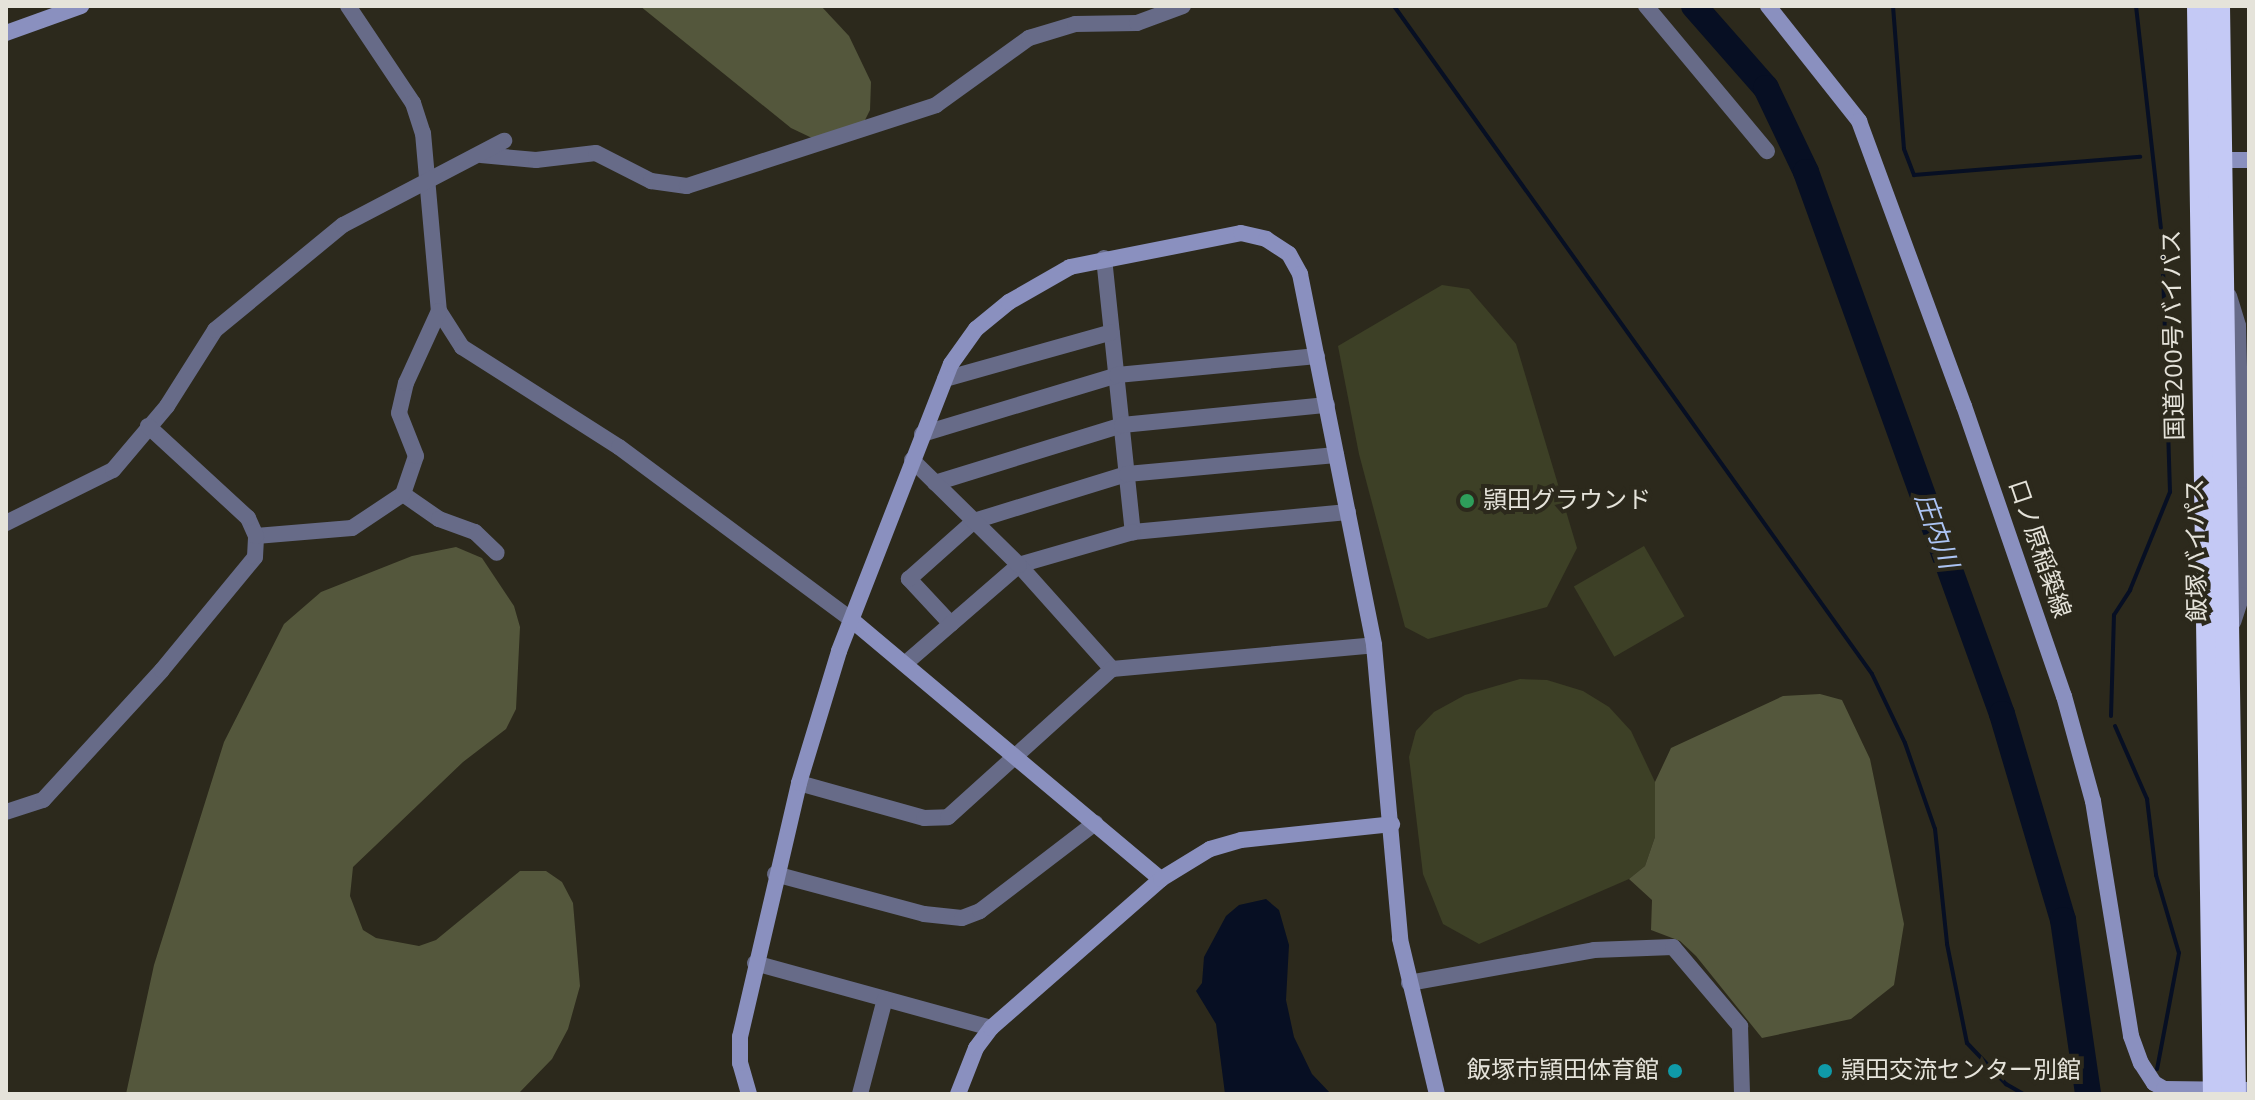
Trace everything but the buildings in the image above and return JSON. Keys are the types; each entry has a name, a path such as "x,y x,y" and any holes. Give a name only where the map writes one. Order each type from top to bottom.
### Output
{"highway":[{"name":"国道200号バイパス","path":"2199,6 2209,160 2229,1092"},
{"name":"飯塚バイパス","path":"2218,6 2209,160 2238,494 2226,645 2229,1092"}],"street":[{"path":"6,33 81,6"},
{"path":"348,6 413,103 431,180 439,311 448,330 477,359 619,447 907,662 1161,879"},
{"path":"481,155 536,160 596,153 651,181 687,186 936,105 1029,38 1075,24 1137,23 1183,6"},
{"path":"1646,6 1767,151"},
{"name":"口ノ原稲築線","path":"1768,6 1859,121 1959,392 2076,741 2093,801 2131,1036 2141,1063 2164,1089 2229,1092"},
{"path":"6,523 113,470 167,406 215,330 343,225 504,141"},
{"path":"2209,160 2249,160"},
{"path":"749,1094 740,1063 740,1037 775,874 799,783 853,621 945,379 976,329 1009,302 1070,267 1241,233 1266,239 1289,254 1300,274 1374,645 1400,939 1437,1094"},
{"path":"1104,258 1133,532"},
{"path":"256,536 352,528 403,494 416,456 399,413 406,383 439,311"},
{"path":"945,379 1112,332"},
{"path":"922,434 1117,375 1317,356"},
{"path":"935,483 1122,425 1327,405"},
{"path":"6,812 43,800 162,670 255,557 256,536 248,518 148,426"},
{"path":"951,624 909,579 974,521 1127,474 1336,455"},
{"path":"912,460 1019,565 1112,669"},
{"path":"403,494 439,519 475,532 497,553"},
{"path":"907,662 1019,565 1133,532 1348,512"},
{"path":"799,783 938,818 957,812 1112,669 1374,645"},
{"path":"775,874 924,914 962,918 980,911 1095,823"},
{"path":"958,1094 976,1048 991,1028 1161,879 1210,849 1241,840 1392,824"},
{"path":"1409,983 1594,950 1673,947 1740,1026 1742,1094"},
{"path":"755,963 991,1028"},
{"path":"860,1094 885,999"}],"green space":[{"path":"640,6 821,6 849,36 871,82 870,110 863,124 812,138 791,128"},
{"name":"頴田グラウンド","path":"1442,285 1469,289 1516,344 1577,548 1547,607 1428,639 1405,627 1359,454 1338,346"},
{"path":"1644,546 1684,616 1614,657 1574,586"},
{"path":"456,547 482,558 514,606 520,627 516,709 506,729 463,762 353,867 350,896 363,930 376,938 419,946 436,940 520,871 546,871 562,882 573,903 580,986 568,1029 552,1059 518,1094 126,1094 154,965 224,742 284,624 321,592 412,556"},
{"path":"1520,679 1547,680 1583,691 1609,707 1631,731 1655,782 1655,837 1645,866 1629,879 1479,944 1443,924 1423,874 1409,757 1416,731 1434,712 1465,695"},
{"path":"1820,694 1842,700 1870,759 1904,924 1894,985 1851,1019 1762,1038 1696,956 1680,941 1651,930 1652,900 1629,879 1645,866 1655,837 1655,782 1671,748 1783,696"}],"water":[{"path":"1266,899 1279,910 1289,945 1286,1000 1294,1037 1312,1074 1331,1094 1225,1094 1216,1024 1196,991 1202,983 1204,957 1226,916 1239,905"}],"waterway":[{"path":"1394,6 1872,674 1905,743 1935,829 1947,944 1967,1043 2006,1084 2023,1094"},
{"name":"庄内川","path":"1694,6 1766,88 1806,172 2002,714 2063,920 2088,1094"},
{"path":"1893,6 1904,149 1914,175 2140,157"},
{"path":"2136,6 2161,228"},
{"path":"2111,716 2114,615 2130,590 2170,492 2162,241"},
{"path":"2115,726 2147,799 2156,875 2179,953 2157,1069"}],"place":[{"name":"頴田グラウンド","path":"1467,501"},
{"name":"飯塚市頴田体育館","path":"1675,1071"},
{"name":"頴田交流センター別館","path":"1825,1071"}]}
